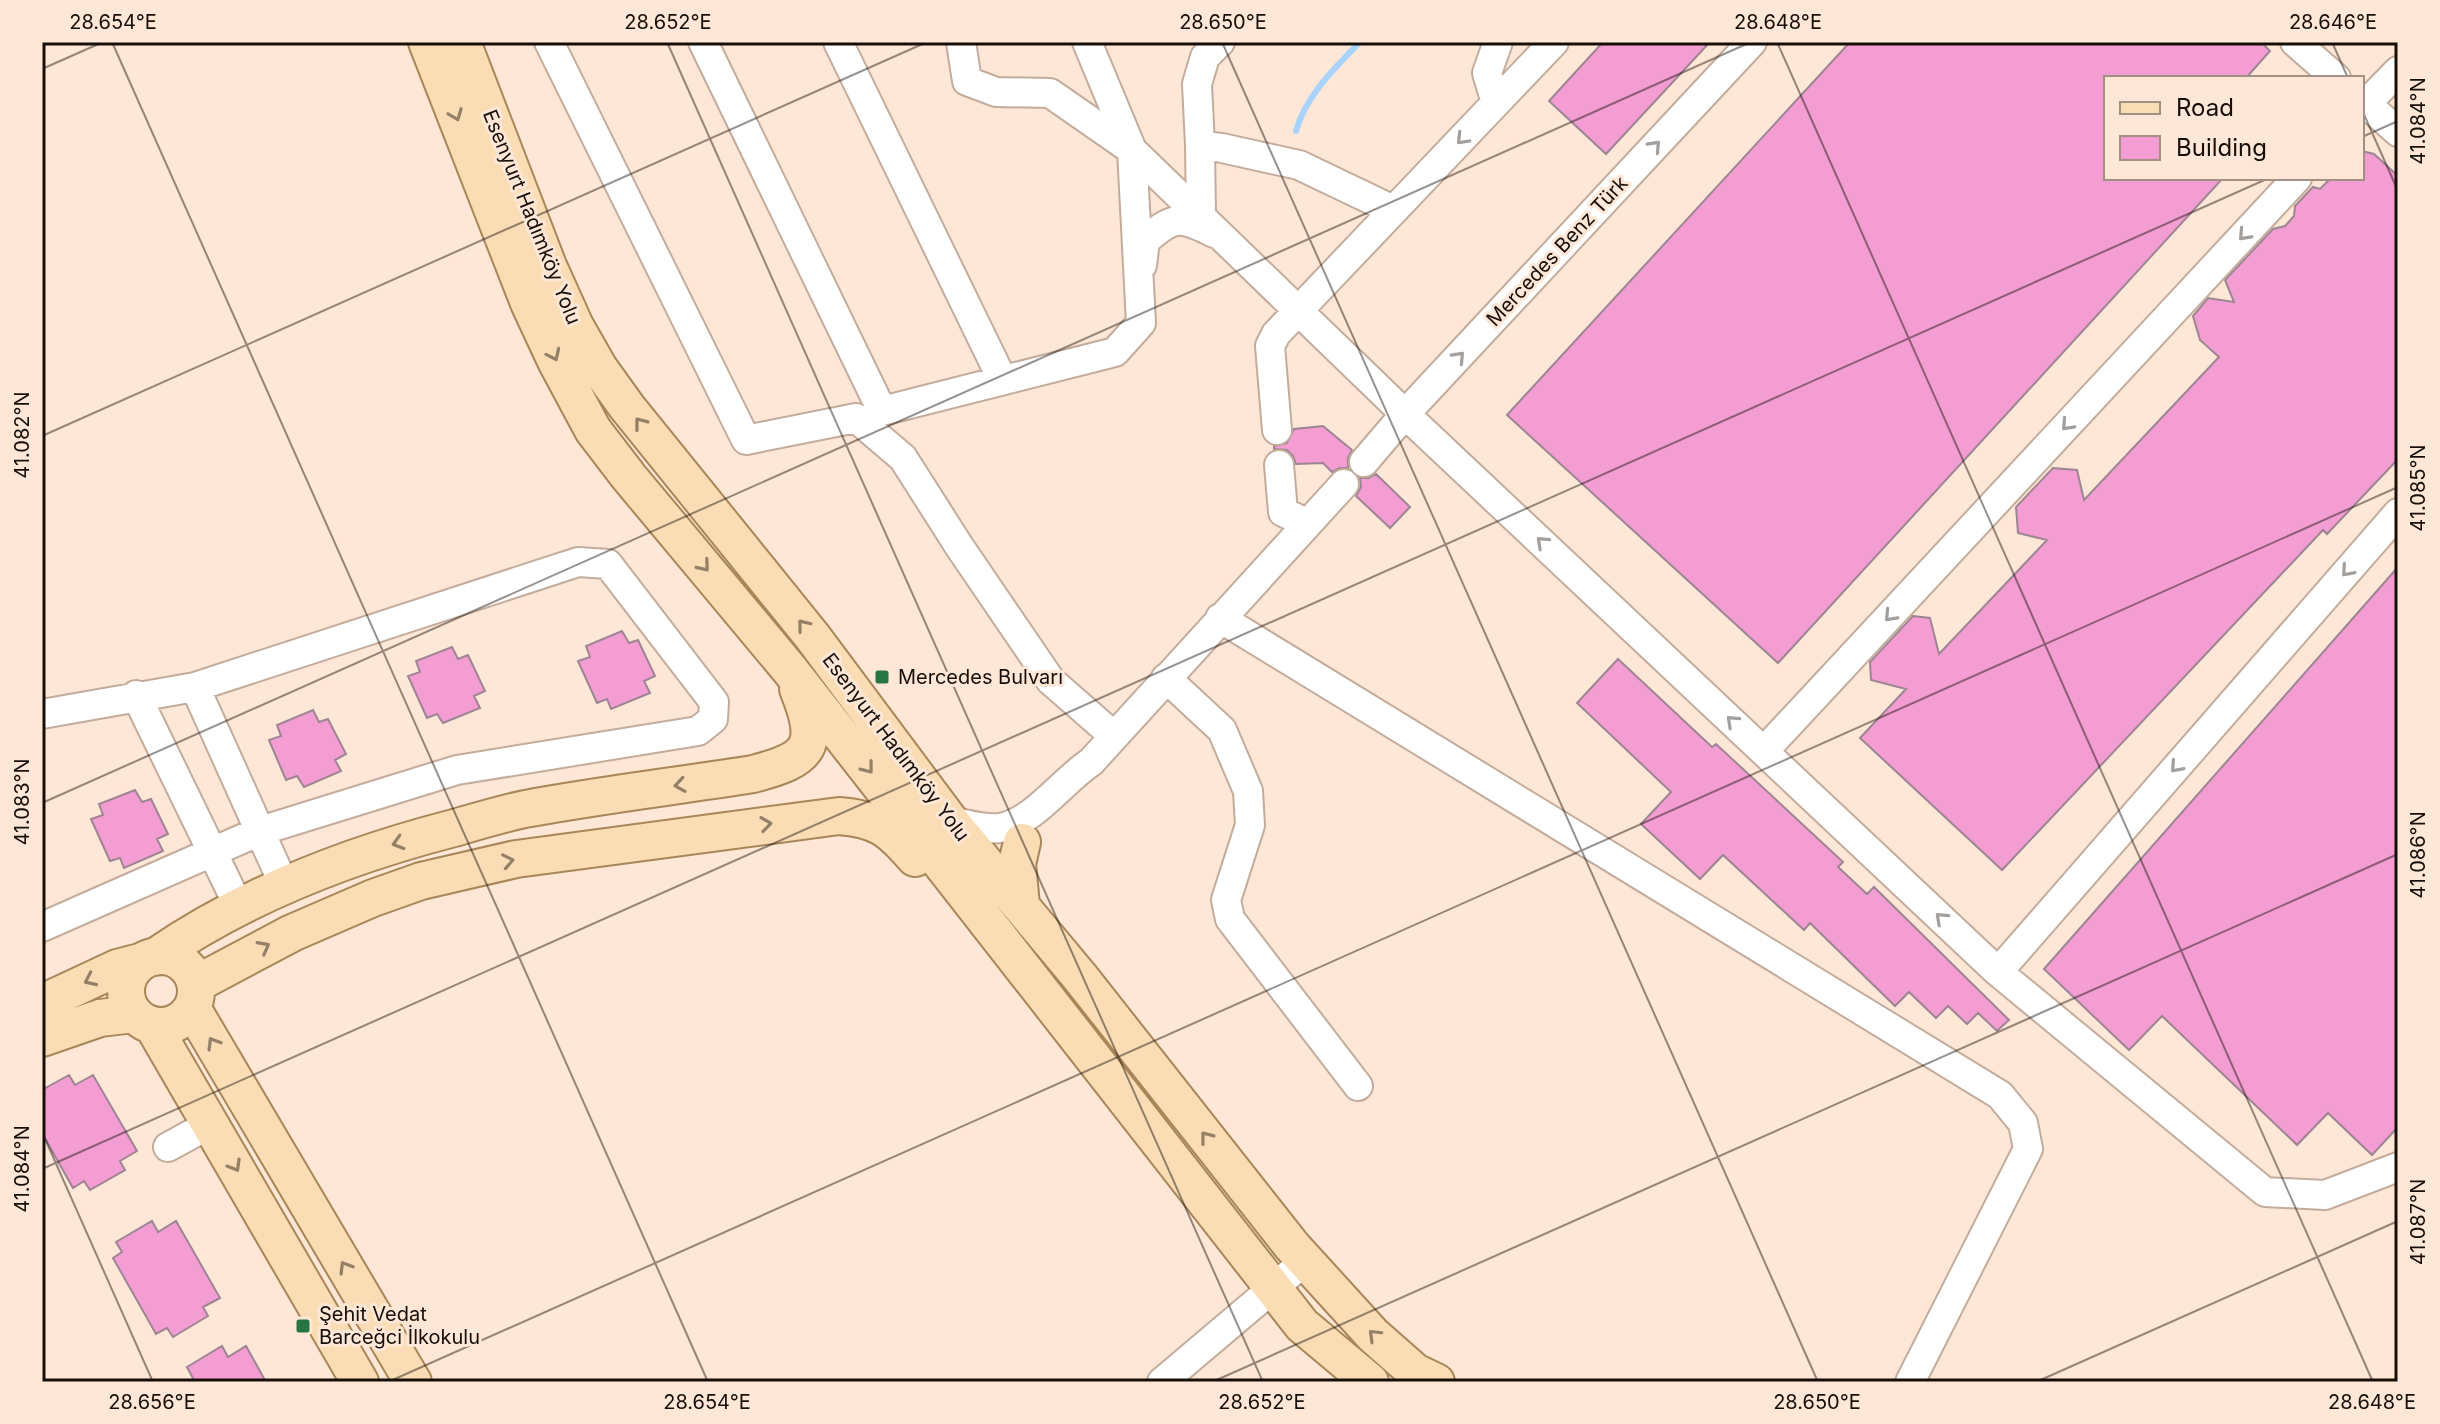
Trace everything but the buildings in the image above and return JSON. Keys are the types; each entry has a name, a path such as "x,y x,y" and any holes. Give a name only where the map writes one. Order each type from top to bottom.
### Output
{"main road":[{"name":"Esenyurt Hadımköy Yolu","path":"427,42 529,303 581,410 629,477 790,670 946,867 1302,1325 1370,1382"},
{"name":"Esenyurt Hadımköy Yolu","path":"462,42 548,266 575,326 599,368 812,636 950,821 1021,905 1305,1261 1373,1335 1415,1372 1436,1382"},
{"path":"360,1382 210,1124 126,993 132,971 188,934 284,885 393,844 522,810 753,774 784,764 805,749 811,740 812,729 790,670"},
{"path":"42,1038 100,1018 176,1023 194,996 292,933 421,881 516,859 822,817 856,817 879,824 896,837 939,885 979,909"},
{"path":"1021,905 1017,864 1022,842"},
{"path":"42,1003 117,968 148,960 174,958 184,964 194,996 413,1382"}],"street":[{"path":"549,42 746,440 856,418 903,458 1051,681 1114,736"},
{"path":"703,42 882,411 1115,352 1141,323 1132,150 1087,42"},
{"path":"838,42 1002,379"},
{"path":"961,42 967,81 996,92 1050,93 1132,150 1405,414 1998,972 2265,1192 2325,1195 2398,1167"},
{"path":"1201,216 1197,84 1205,57 1220,42"},
{"path":"1496,103 1487,73 1498,42"},
{"path":"1277,430 1270,346 1276,334 1554,42"},
{"name":"Mercedes Benz Türk","path":"1364,462 1405,414 1752,42"},
{"path":"2295,42 2334,76"},
{"path":"2364,103 2398,71"},
{"path":"2364,105 2398,132"},
{"path":"1200,145 1299,165 1393,210"},
{"path":"1764,751 2295,180"},
{"path":"1140,285 1145,241 1165,223 1189,220 1225,239"},
{"path":"1279,465 1283,512 1304,525"},
{"path":"946,867 983,860 1013,849 1022,842 1084,777 1091,762 1114,736 1344,484"},
{"path":"1998,972 2398,513"},
{"path":"42,714 195,687 578,562 608,564 714,702 713,719 698,731 457,770 260,831 42,927"},
{"path":"1220,618 2000,1095 2023,1123 2028,1149 1910,1382"},
{"path":"1166,678 1222,730 1248,791 1250,825 1226,900 1230,919 1358,1086"},
{"path":"195,687 284,885"},
{"path":"136,695 239,907"},
{"path":"950,821 1000,828 1027,818 1070,775 1091,762"},
{"path":"168,1147 210,1124"},
{"path":"1162,1382 1305,1261"}],"waterway":[{"path":"1296,131 1314,94 1360,42"}],"place":[{"name":"Mercedes Bulvarı","path":"882,677"},
{"name":"Şehit Vedat Barceğci İlkokulu","path":"303,1326"}]}
